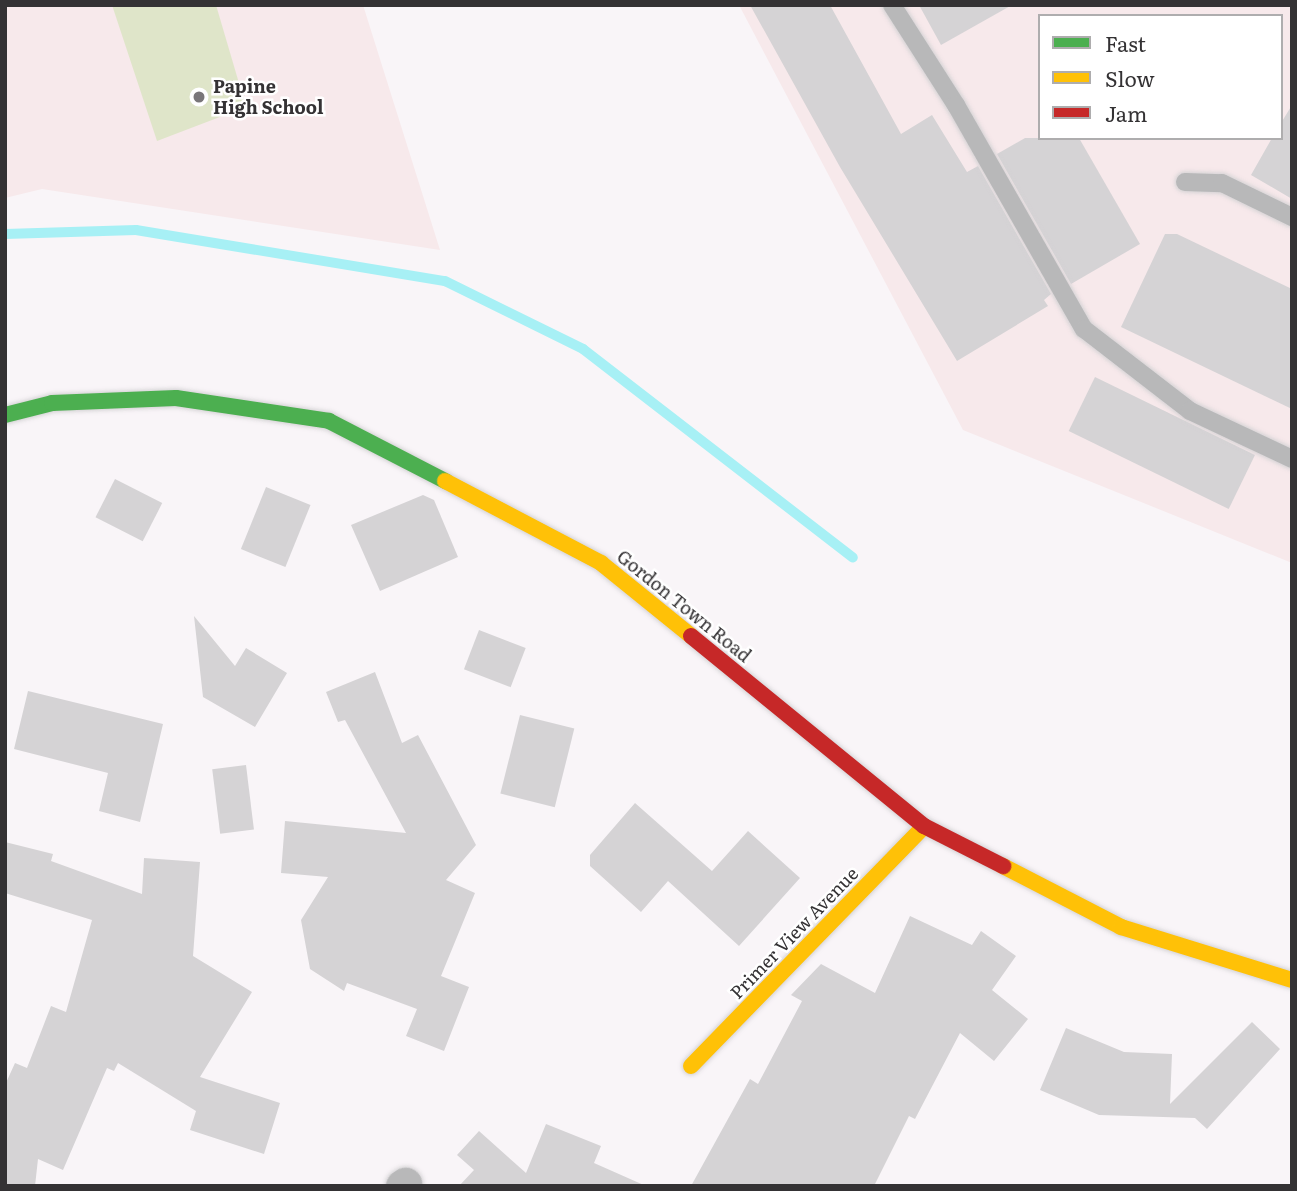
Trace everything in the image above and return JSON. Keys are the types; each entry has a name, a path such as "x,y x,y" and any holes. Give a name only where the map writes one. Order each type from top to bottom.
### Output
{"main road":[{"name":"Gordon Town Road","path":"5,415 52,402 176,398 329,421 601,563 924,826 1121,928 1292,979"},
{"name":"Primer View Avenue","path":"691,1066 924,826"}],"lane":[{"path":"891,5 956,106 1084,329 1190,411 1292,458"},
{"path":"1185,182 1222,183 1292,217"}],"shaded area":[{"name":"Papine High School","path":"5,5 363,5 440,250 42,189 5,198"},
{"path":"739,5 1292,5 1292,563 963,430"}],"green space":[{"path":"112,5 216,5 246,107 157,141"}],"building":[{"path":"750,5 830,5 901,134 932,115 967,172 978,166 1051,294 1044,300 1048,306 957,361 840,167"},
{"path":"919,5 1012,5 941,45"},
{"path":"1292,105 1292,199 1251,175 1271,140 1283,140 1283,120"},
{"path":"1025,138 1080,140 1140,244 1071,284 997,154"},
{"path":"1165,234 1177,234 1292,289 1292,409 1121,327"},
{"path":"1095,377 1255,455 1229,509 1069,431"},
{"path":"115,479 162,503 143,541 95,517"},
{"path":"266,487 311,505 285,567 241,549"},
{"path":"423,495 434,500 458,557 380,591 351,525"},
{"path":"194,616 235,666 246,648 287,673 255,727 203,697"},
{"path":"479,630 526,648 511,687 464,669"},
{"path":"375,672 402,743 418,735 476,845 446,880 475,893 441,976 469,987 444,1051 406,1036 417,1009 347,983 344,991 310,969 301,920 328,877 281,873 285,821 406,833 345,720 338,722 326,692"},
{"path":"28,691 163,724 140,822 99,811 108,773 14,749"},
{"path":"520,715 574,729 555,807 500,794"},
{"path":"246,765 254,830 220,834 212,769"},
{"path":"635,803 712,871 748,831 800,878 739,946 668,881 641,912 590,866 590,855"},
{"path":"5,842 53,854 51,861 142,894 144,858 200,862 193,956 252,992 200,1077 280,1103 264,1154 190,1130 196,1111 118,1063 114,1071 107,1068 63,1170 38,1159 35,1186 5,1186 5,1085 15,1063 27,1068 51,1006 66,1012 92,920 5,893"},
{"path":"910,916 972,945 981,931 1016,956 992,990 1028,1019 994,1061 960,1033 915,1119 909,1116 874,1186 691,1186 750,1079 758,1084 802,1001 791,995 821,964 875,993"},
{"path":"1252,1022 1280,1049 1207,1129 1195,1118 1099,1115 1040,1090 1066,1028 1124,1052 1172,1054 1170,1104"},
{"path":"546,1124 601,1146 594,1163 646,1186 459,1186 474,1170 457,1155 479,1131 526,1173"}],"waterway":[{"path":"5,234 136,230 445,281 583,349 853,558"}],"traffic: fast":[{"path":"5,415 52,403 176,398 329,421 445,481"}],"traffic: slow":[{"path":"445,481 601,563 691,636"},
{"path":"691,1066 924,826"},
{"path":"1003,866 1121,927 1292,980"}],"traffic: jam":[{"path":"691,636 924,826 1003,866"}],"place":[{"name":"Papine High School","path":"199,97"}]}
